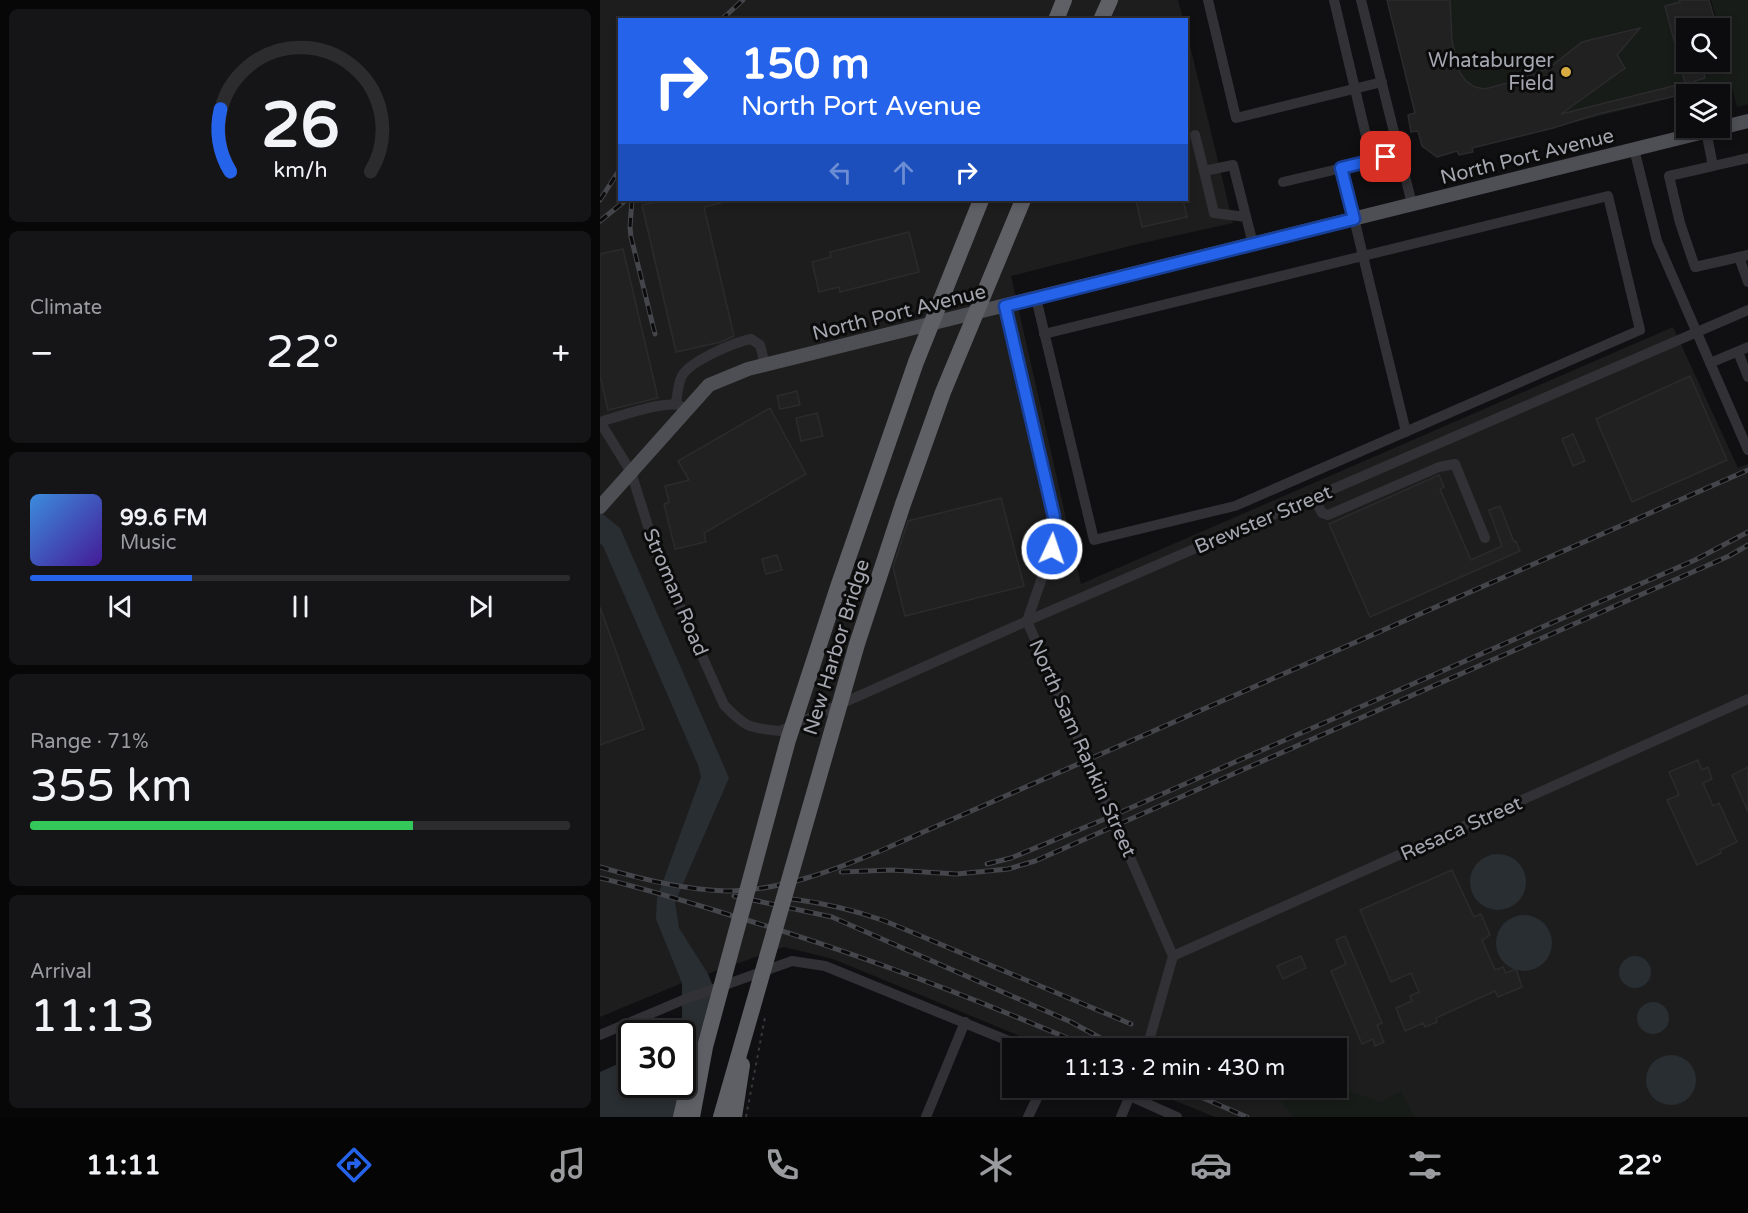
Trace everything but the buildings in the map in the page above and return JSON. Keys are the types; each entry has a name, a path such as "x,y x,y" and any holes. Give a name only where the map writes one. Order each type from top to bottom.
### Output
{"highway":[{"path":"1057,18 1064,0"},
{"path":"1102,18 1110,0"},
{"name":"New Harbor Bridge","path":"692,1117 705,1047 791,729 916,362 981,201"},
{"name":"New Harbor Bridge","path":"721,1117 857,644 903,504 943,392 1023,201"},
{"path":"734,1117 747,1032"},
{"path":"681,1117 688,1087 705,1047"}],"main road":[{"name":"North Port Avenue","path":"1730,125 1748,121"},
{"name":"North Port Avenue","path":"601,506 631,472 681,407 709,385 748,369 1678,138"}],"street":[{"path":"1208,0 1236,118 1382,82"},
{"path":"1334,0 1372,161"},
{"path":"1361,0 1412,204"},
{"path":"1195,135 1214,213 1246,217"},
{"path":"1707,138 1713,166"},
{"path":"1634,149 1657,241 1748,450"},
{"path":"1283,182 1400,154"},
{"path":"1748,158 1670,176 1680,223 1695,267 1743,256 1748,282"},
{"path":"1204,171 1233,165 1253,244"},
{"path":"1341,168 1406,432"},
{"path":"1035,298 1094,540 1235,506 1640,330 1608,196 1044,334"},
{"name":"North Sam Rankin Street","path":"1005,306 1054,517 1052,549 1028,621 1173,956"},
{"name":"Brewster Street","path":"780,731 1028,621 1748,310"},
{"path":"600,422 681,407 681,376 727,346 752,339 760,345 765,364"},
{"path":"1710,363 1743,350 1748,377"},
{"name":"Stroman Road","path":"600,422 631,472 657,555 724,705 740,722 758,729 780,731"},
{"path":"1314,498 1322,513 1328,515 1439,467 1455,464 1485,538"},
{"name":"Resaca Street","path":"1173,956 1748,699"},
{"path":"1150,1038 1173,956"},
{"path":"600,1035 683,1000 792,961 825,966 1003,1038"},
{"path":"926,1117 965,1022"},
{"path":"1028,1117 1037,1098"},
{"path":"1121,1117 1129,1098"},
{"path":"1143,1098 1177,1117"}],"path":[{"path":"746,1117 765,1018"}],"shaded area":[{"path":"600,0 1178,0 1183,18 618,18 618,201 1188,201 1188,37 1233,223 1011,276 1081,584 1673,327 1738,468 1748,464 1748,1117 1215,1117 1168,1098 1347,1098 1347,1038 1025,1038 833,959 784,947 682,983 600,1017"},
{"name":"Whataburger Field","path":"1387,0 1709,0 1714,18 1676,18 1676,72 1730,72 1730,18 1716,18 1711,0 1748,0 1748,104 1737,107 1731,83 1676,84 1676,97 1472,148 1473,152 1459,155 1457,151 1437,157 1422,146 1418,131 1411,132 1408,115 1415,112"},
{"path":"600,512 620,528 729,778 675,902 679,928 708,974 721,1006 696,1117 600,1117 600,1072 618,1064 618,1098 696,1098 696,1020 682,1020 682,983 656,919 657,898 701,777 698,765 600,543"},
{"path":"1498,854 1509,856 1518,862 1524,871 1526,882 1524,893 1518,902 1509,908 1498,910 1487,908 1478,902 1472,893 1470,882 1472,871 1478,862 1487,856"},
{"path":"1524,915 1535,917 1544,923 1550,932 1552,943 1550,954 1544,963 1535,969 1524,971 1513,969 1504,963 1498,954 1496,943 1498,932 1504,923 1513,917"},
{"path":"1635,956 1646,961 1651,972 1646,983 1635,988 1624,983 1619,972 1624,961"},
{"path":"1653,1002 1664,1007 1669,1018 1664,1029 1653,1034 1642,1029 1637,1018 1642,1007"},
{"path":"1671,1055 1685,1059 1692,1066 1696,1080 1692,1094 1685,1101 1671,1105 1657,1101 1650,1094 1646,1080 1650,1066 1657,1059"},
{"path":"1347,1091 1382,1102 1401,1091 1415,1117 1294,1117 1278,1098 1347,1098"}],"railway":[{"path":"723,18 743,0"},
{"path":"600,200 618,172"},
{"path":"600,221 625,201"},
{"path":"632,201 631,237 655,334"},
{"path":"600,867 662,883 694,889 726,891 785,884 843,866 1748,470"},
{"path":"987,864 1011,858 1112,816 1695,560 1748,532"},
{"path":"841,872 892,870 957,874 1008,869 1035,861 1729,556 1748,545"},
{"path":"600,878 688,902 873,962 1067,1038"},
{"path":"734,896 832,917 1071,1022 1101,1038"},
{"path":"792,899 839,907 885,921 1131,1024"},
{"path":"1203,1098 1247,1117"}],"place":[{"name":"Whataburger Field","path":"1566,72"}],"route":[{"path":"1052,549 1054,517 1005,306 1354,219 1341,168 1386,157"}]}
